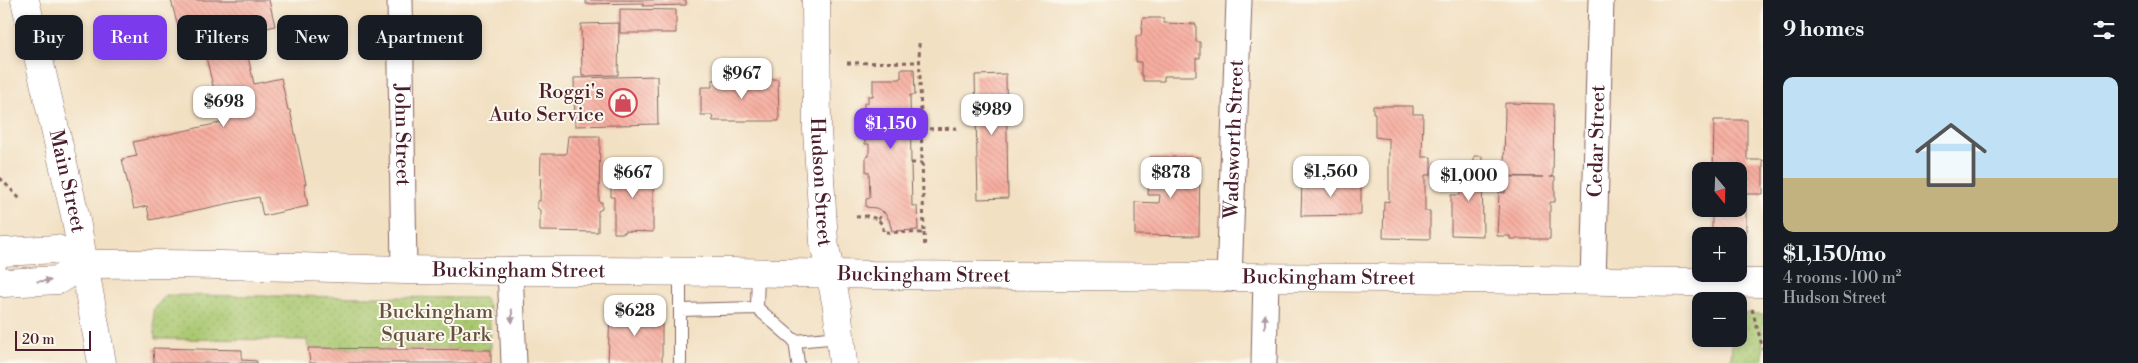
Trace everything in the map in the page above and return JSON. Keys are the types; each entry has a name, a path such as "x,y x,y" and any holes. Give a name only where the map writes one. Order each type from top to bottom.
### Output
{"street":[{"name":"Main Street","path":"26,0 75,215 102,363"},
{"name":"John Street","path":"400,0 404,270"},
{"name":"Hudson Street","path":"816,0 818,158 824,242 831,274 842,350"},
{"name":"Wadsworth Street","path":"1229,278 1239,0"},
{"name":"Cedar Street","path":"1593,282 1600,0"},
{"path":"0,254 3,252 57,249 84,264 58,280 4,283 0,280"},
{"name":"Buckingham Street","path":"84,264 144,263 404,270 758,271 831,274 1763,283"},
{"path":"510,270 514,363"},
{"path":"1264,363 1266,278"}],"lane":[{"path":"680,271 680,363"},
{"path":"758,271 758,308"},
{"path":"680,310 758,308 795,341 842,350"},
{"path":"795,341 798,363"}],"path":[{"path":"919,43 925,249"},
{"path":"847,63 920,62"},
{"path":"922,128 960,128"},
{"path":"911,163 922,163"},
{"path":"0,178 21,200"},
{"path":"878,219 884,212"},
{"path":"856,217 867,216 878,219 883,226 883,232 924,233"},
{"path":"1752,308 1763,349"}],"green space":[{"name":"Buckingham Square Park","path":"166,295 485,298 489,307 491,350 308,348 307,340 155,339 153,310"},
{"path":"1747,313 1763,314 1763,363 1731,363 1732,347 1747,347"}],"building":[{"path":"171,0 269,0 275,26 267,28 267,15 177,15 177,23"},
{"path":"586,0 686,0 686,5 643,6 643,3 586,4"},
{"path":"620,9 676,10 676,33 620,33"},
{"path":"1143,18 1164,18 1164,23 1196,24 1196,42 1200,42 1200,58 1196,58 1196,76 1164,76 1164,81 1143,81 1141,62 1136,62 1136,36 1141,36"},
{"path":"619,23 618,75 582,76 581,24"},
{"path":"207,60 249,60 254,84 281,78 306,184 304,184 308,206 263,216 259,197 150,220 147,206 134,209 122,159 137,156 133,142 224,122 223,115 220,115"},
{"path":"901,69 914,69 915,95 910,95 912,206 917,206 918,230 892,231 889,220 884,212 876,208 866,207 866,199 870,198 869,172 866,172 866,157 869,156 869,144 865,144 868,116 864,116 864,103 868,103 868,96 873,96 873,79 901,79"},
{"path":"1006,74 1008,198 978,199 975,75"},
{"path":"657,76 658,124 575,126 574,78"},
{"path":"778,79 779,121 713,121 712,115 701,115 701,87 712,87 712,80"},
{"path":"1505,103 1554,104 1553,177 1555,177 1555,202 1550,202 1550,239 1510,239 1510,236 1497,236 1499,192 1505,193 1505,177 1543,177 1504,176"},
{"path":"1373,106 1413,106 1413,114 1423,114 1422,157 1431,157 1431,175 1425,175 1425,211 1430,211 1430,239 1383,238 1384,201 1389,202 1389,139 1375,137 1375,113 1373,113"},
{"path":"1714,120 1747,120 1747,160 1763,160 1763,194 1748,194 1748,162 1713,162"},
{"path":"568,136 600,136 599,202 602,202 602,209 598,211 598,232 540,231 540,210 537,208 537,201 540,201 541,154 566,154"},
{"path":"1474,156 1482,156 1483,236 1451,235 1451,195 1460,195 1460,167 1474,167"},
{"path":"1150,157 1200,157 1199,236 1135,235 1135,202 1159,203 1160,195 1148,195"},
{"path":"614,167 653,167 653,232 624,231 625,233 614,233 614,197 611,197 611,182 614,182"},
{"path":"1302,180 1361,181 1361,215 1301,216"},
{"path":"1712,218 1746,218 1746,227 1712,227"},
{"path":"610,311 662,311 662,363 608,363"},
{"path":"153,348 242,350 242,360 257,361 257,363 154,363"},
{"path":"308,348 491,350 491,363 310,363"}],"place":[{"name":"Roggi's Auto Service","path":"623,103"}]}
